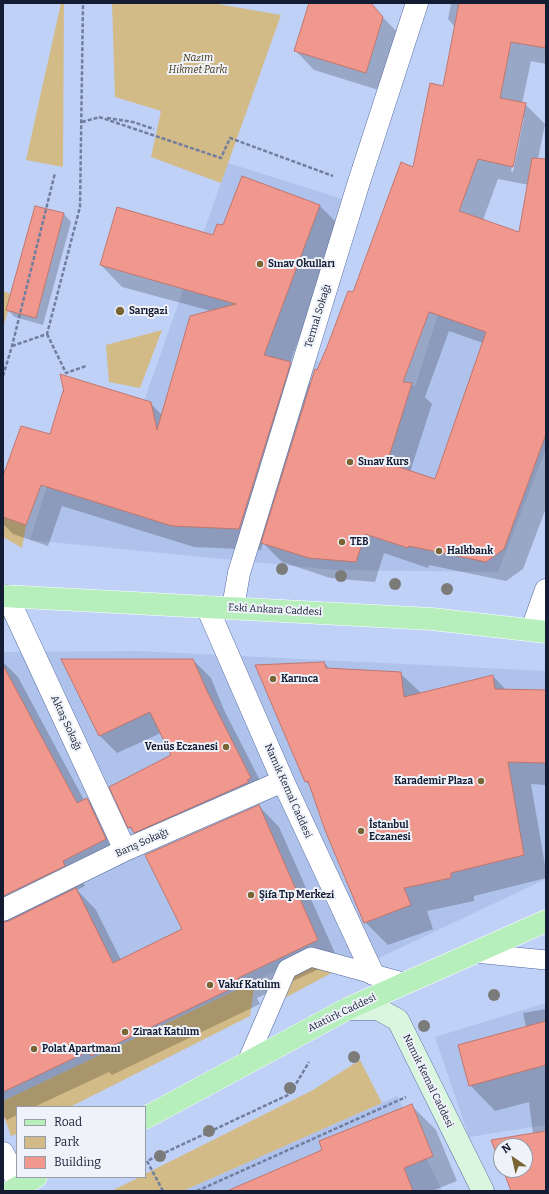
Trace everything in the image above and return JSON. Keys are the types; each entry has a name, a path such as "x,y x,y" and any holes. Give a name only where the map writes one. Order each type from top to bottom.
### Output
{"main road":[{"name":"Eski Ankara Caddesi","path":"5,596 432,619 539,631"},
{"name":"Atatürk Caddesi","path":"146,1117 347,1009 546,921"}],"street":[{"name":"Termal Sokağı","path":"233,608 239,573 358,185 417,3"},
{"path":"539,631 546,590"},
{"name":"Aktaş Sokağı","path":"5,596 125,850"},
{"name":"Namık Kemal Caddesi","path":"207,607 283,781 373,974"},
{"name":"Barış Sokağı","path":"3,910 125,850 283,781"},
{"name":"Namık Kemal Caddesi","path":"347,1009 378,1009 398,1020 483,1191"},
{"path":"3,1152 16,1175"}],"lane":[{"path":"475,953 546,960"},
{"path":"246,1064 287,969 311,957 406,983"}],"path":[{"path":"83,3 80,207 48,334 66,373 86,366"},
{"path":"82,122 100,117 133,122 154,129"},
{"path":"100,117 221,158 230,138 358,185"},
{"path":"3,376 12,346 55,173"},
{"path":"12,346 48,334"},
{"path":"163,1191 147,1161 290,1094 310,1060"},
{"path":"197,1191 431,1086"}],"shaded area":[{"path":"228,163 352,202 293,355 415,386 466,226 546,248 546,449 498,572 334,570 30,540 73,403 138,418"},
{"path":"138,651 546,671 546,879 366,964 313,953 3,1101 3,652"},
{"path":"546,1003 546,1125 469,1137 435,1037"},
{"path":"397,1096 442,1191 183,1191 382,1103"}],"green space":[{"path":"61,3 64,3 63,167 26,160"},
{"name":"Nazım Hikmet Parkı","path":"112,3 212,3 281,15 221,183 151,157 161,111 115,97"},
{"path":"3,291 13,295 3,327"},
{"path":"162,330 140,388 109,382 106,345"},
{"path":"3,517 26,525 22,548 3,537"},
{"path":"301,966 339,969 279,1001"},
{"path":"255,981 250,1016 72,1106 16,1106 16,1134 11,1136 3,1114 3,1101"},
{"path":"360,1060 382,1103 183,1191 111,1191 138,1178 146,1178 146,1174 313,1090"}],"building":[{"path":"309,3 371,3 383,17 366,73 294,51"},
{"path":"459,3 546,3 546,48 511,42 500,98 526,103 513,167 478,159 459,211 519,232 532,158 546,159 546,434 504,549 486,562 409,546 408,548 365,534 356,562 309,558 261,543 315,369 317,370 327,347 348,291 353,292 401,162 413,167 430,83 443,86","holes":["429,312 486,332 435,479 387,463 412,383 403,382"]},
{"path":"242,176 320,205 264,355 291,362 239,529 172,526 41,485 26,525 3,517 3,476 21,426 50,434 63,391 64,392 60,374 151,402 157,430 190,316 236,304 100,265 117,207 213,235 217,224 223,225"},
{"path":"35,206 64,213 36,318 6,310"},
{"path":"61,659 193,659 207,691 251,778 247,780 249,782 134,833 131,827 128,828 109,787 171,755 150,712 99,736"},
{"path":"324,662 326,668 401,672 404,697 493,675 495,689 546,690 546,763 508,762 524,855 451,873 451,878 404,888 411,905 364,923 325,830 308,781 305,782 255,665"},
{"path":"3,665 77,803 87,798 106,839 63,861 65,866 3,896"},
{"path":"259,805 318,940 238,978 241,984 91,1056 89,1051 3,1092 3,922 9,921 76,888 113,963 182,929 145,855"},
{"path":"546,1021 546,1065 469,1086 458,1045"},
{"path":"412,1104 433,1156 404,1168 413,1191 227,1191 322,1150 319,1141"},
{"path":"546,1131 546,1191 511,1191 506,1178 533,1178 533,1138 503,1138"}],"place":[{"name":"Sınav Okulları","path":"260,264"},
{"name":"Sarıgazi","path":"120,311"},
{"name":"Sınav Kurs","path":"350,462"},
{"name":"TEB","path":"342,542"},
{"name":"Halkbank","path":"439,551"},
{"name":"Karınca","path":"273,679"},
{"name":"Venüs Eczanesi","path":"226,747"},
{"name":"Karademir Plaza","path":"481,781"},
{"name":"İstanbul Eczanesi","path":"361,831"},
{"name":"Şifa Tıp Merkezi","path":"251,895"},
{"name":"Vakıf Katılım","path":"210,985"},
{"name":"Ziraat Katılım","path":"125,1032"},
{"name":"Polat Apartmanı","path":"34,1049"}]}
